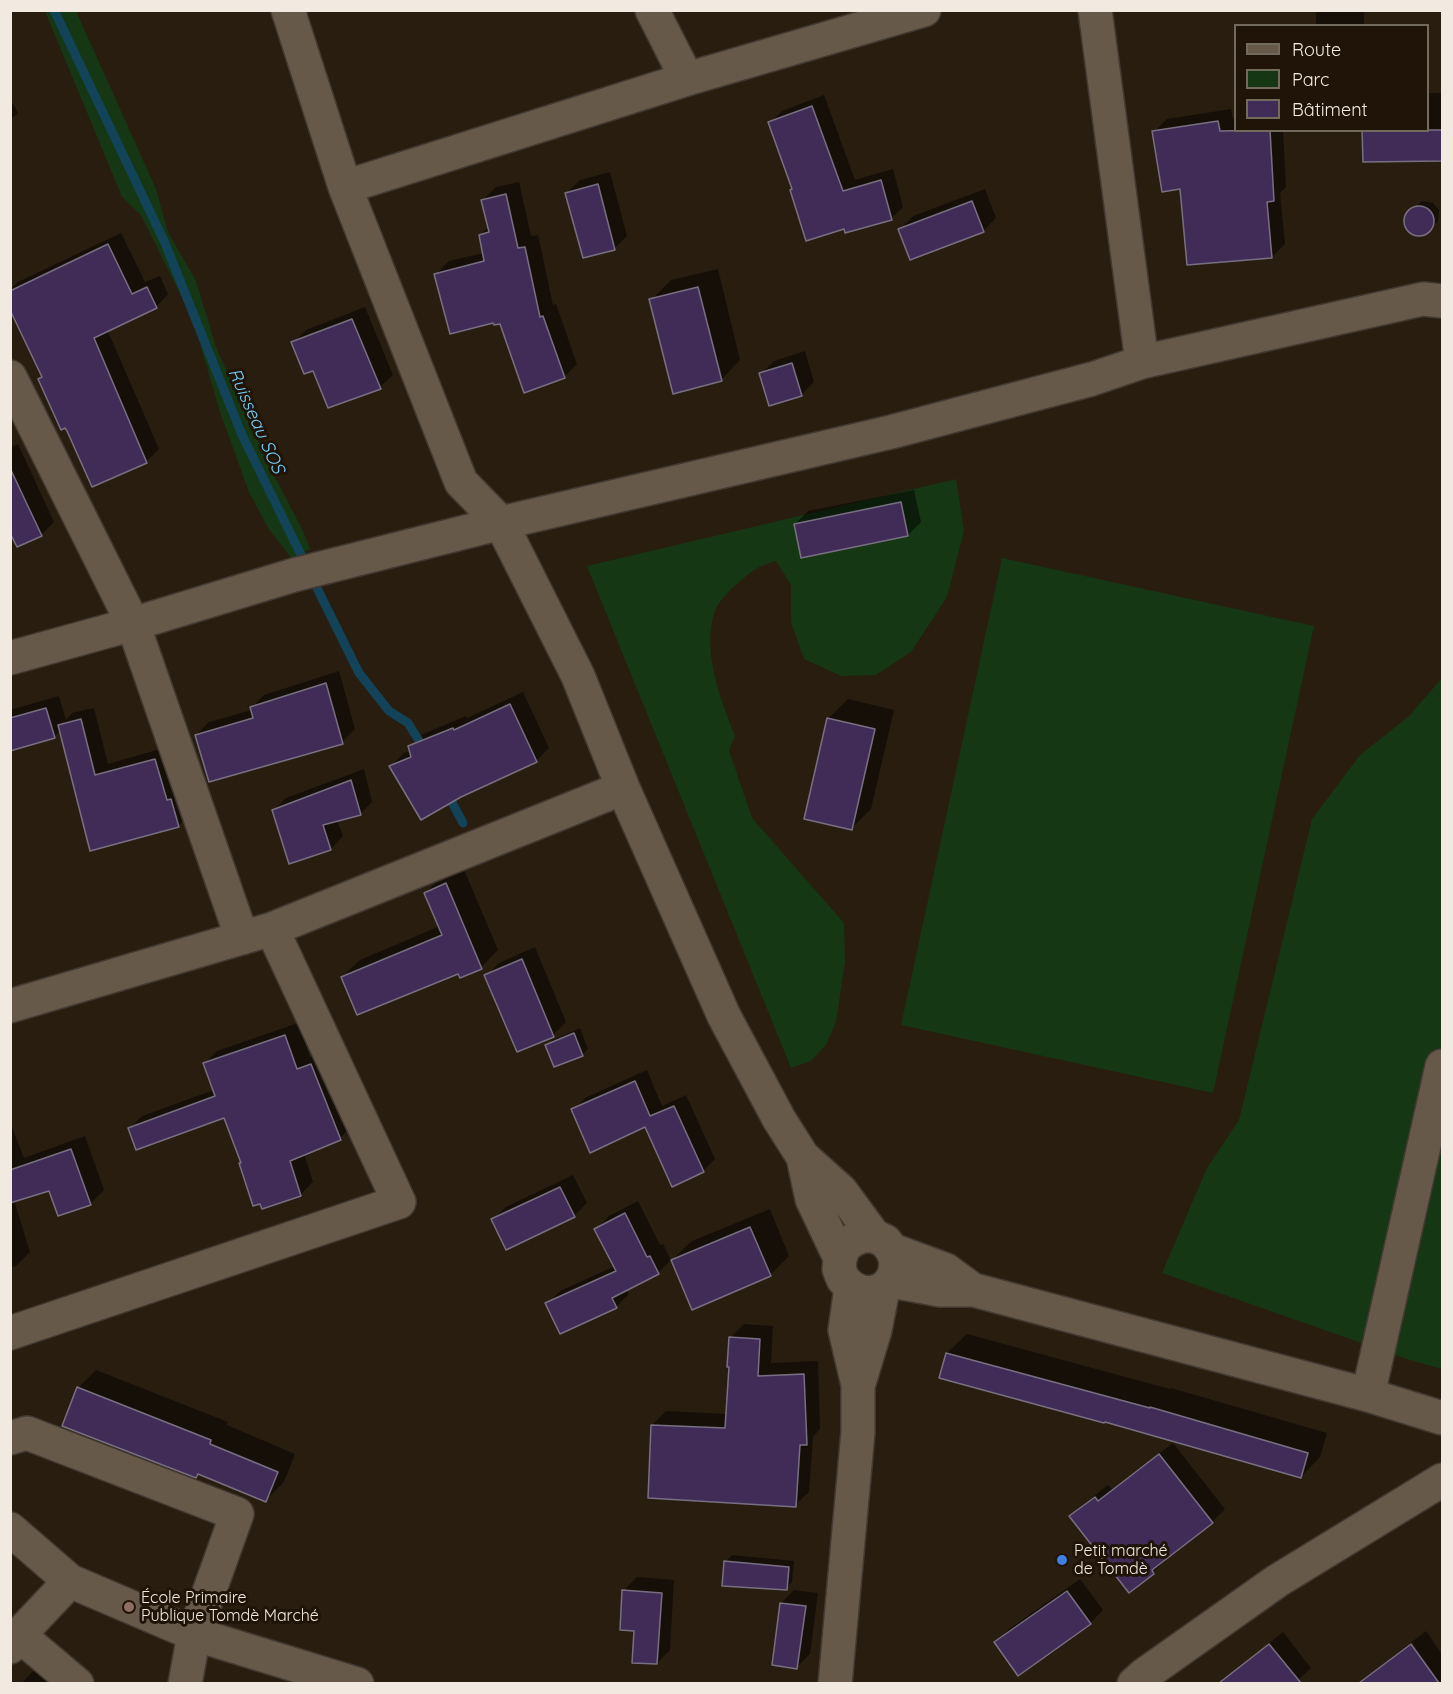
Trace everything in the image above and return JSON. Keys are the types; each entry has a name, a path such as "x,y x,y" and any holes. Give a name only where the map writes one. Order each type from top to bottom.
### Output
{"street":[{"path":"288,10 345,187 461,482 501,522 578,676 623,788 724,1016 779,1119 803,1157 841,1191 885,1264 875,1330 858,1384"},
{"path":"652,10 687,80"},
{"path":"345,187 687,80 924,10"},
{"path":"1095,10 1142,362"},
{"path":"10,658 133,624 294,575 501,522 891,432 1092,379 1142,362 1423,299 1443,301"},
{"path":"10,377 133,624 257,933 399,1202 10,1333"},
{"path":"10,1006 257,933 623,788"},
{"path":"1368,1395 1443,1066"},
{"path":"803,1157 813,1199 845,1272 861,1293 872,1293 885,1264"},
{"path":"835,1683 858,1432 858,1384 845,1330 844,1247 853,1240 863,1236 885,1264 940,1290 974,1290 1368,1395 1443,1418"},
{"path":"10,1438 27,1433 237,1515 194,1634 185,1683"},
{"path":"1143,1681 1277,1581 1443,1480"},
{"path":"10,1529 70,1581 194,1634 357,1683"},
{"path":"70,1581 15,1641 77,1683"}],"green space":[{"path":"45,11 76,11 156,189 168,232 196,281 216,347 269,465 303,531 310,549 292,559 268,528 249,492 220,412 193,320 141,215 122,197"},
{"path":"956,479 964,531 947,597 911,652 876,675 841,676 804,659 791,622 791,585 776,561 759,567 747,575 724,597 714,613 710,644 712,660 719,692 735,736 729,750 752,818 844,923 845,962 836,1022 826,1045 811,1061 791,1068 587,566"},
{"path":"1002,558 1314,626 1213,1093 901,1025"},
{"path":"1442,678 1442,1369 1410,1360 1162,1273 1207,1168 1239,1120 1312,819 1360,755 1409,716"}],"building":[{"path":"812,106 843,191 881,180 892,220 845,233 844,229 806,241 790,190 792,189 768,122"},
{"path":"1218,121 1220,131 1270,132 1274,201 1267,202 1272,258 1187,265 1180,189 1162,192 1152,131"},
{"path":"1443,130 1443,161 1363,162 1362,132"},
{"path":"598,184 615,250 583,258 565,193"},
{"path":"506,194 518,248 525,247 540,317 543,316 565,378 524,393 500,324 494,325 493,323 450,334 434,274 484,261 479,235 489,232 481,200"},
{"path":"972,201 984,232 910,260 898,229"},
{"path":"1419,206 1425,207 1433,215 1433,227 1425,235 1419,236 1413,235 1405,227 1404,221 1405,215 1413,207"},
{"path":"108,244 132,294 147,287 157,308 94,338 147,463 92,487 67,431 65,428 61,430 38,379 42,377 10,310 10,291"},
{"path":"698,287 722,381 673,394 649,299"},
{"path":"352,319 381,389 328,408 313,371 304,374 291,342"},
{"path":"792,363 802,396 769,406 759,373"},
{"path":"10,468 42,536 17,547 10,533"},
{"path":"901,502 908,536 801,558 794,524"},
{"path":"326,683 343,744 209,782 195,735 253,718 250,707"},
{"path":"510,704 537,762 461,797 421,820 389,766 411,757 408,746 453,728 454,730"},
{"path":"46,708 55,738 10,751 10,718"},
{"path":"827,718 875,729 852,830 804,819"},
{"path":"81,719 95,775 155,759 167,800 171,799 179,827 90,851 58,725"},
{"path":"351,780 361,815 323,825 331,850 289,864 272,810"},
{"path":"446,883 482,969 460,978 458,974 357,1015 341,977 442,935 424,893"},
{"path":"522,959 554,1037 517,1052 484,975"},
{"path":"574,1033 583,1056 554,1067 545,1045"},
{"path":"285,1035 297,1069 311,1064 341,1140 290,1161 301,1196 262,1209 260,1204 253,1206 239,1163 241,1163 224,1118 136,1150 128,1128 215,1096 203,1063"},
{"path":"635,1081 650,1116 674,1106 704,1172 672,1187 645,1127 590,1153 571,1109"},
{"path":"71,1149 91,1205 58,1216 49,1191 10,1203 10,1170"},
{"path":"560,1187 575,1217 506,1250 491,1219"},
{"path":"625,1213 647,1257 650,1256 659,1274 612,1298 617,1308 560,1334 545,1303 616,1271 594,1229"},
{"path":"750,1227 771,1276 692,1310 671,1260"},
{"path":"729,1337 760,1339 758,1376 804,1374 807,1445 800,1445 796,1507 648,1498 651,1425 725,1428"},
{"path":"946,1353 1150,1407 1308,1453 1301,1478 939,1378"},
{"path":"77,1387 211,1440 210,1444 278,1472 266,1502 198,1474 196,1478 62,1426"},
{"path":"1159,1454 1213,1523 1152,1570 1154,1574 1129,1593 1069,1516 1095,1497 1098,1501"},
{"path":"724,1561 789,1567 787,1590 722,1586"},
{"path":"622,1590 662,1593 657,1664 632,1663 634,1631 620,1630"},
{"path":"1067,1591 1091,1624 1018,1676 994,1642"},
{"path":"780,1603 806,1606 797,1669 772,1665"},
{"path":"1269,1644 1301,1683 1219,1683"},
{"path":"1411,1644 1439,1683 1359,1683"}],"waterway":[{"name":"Ruisseau SOS","path":"54,10 165,243 242,435 306,565"},
{"name":"Ruisseau SOS","path":"312,578 359,673 389,711 408,723 426,752"},
{"name":"Ruisseau SOS","path":"447,793 463,823"}],"place":[{"name":"Petit marché de Tomdè","path":"1062,1560"},
{"name":"École Primaire Publique Tomdè Marché","path":"129,1607"}]}
